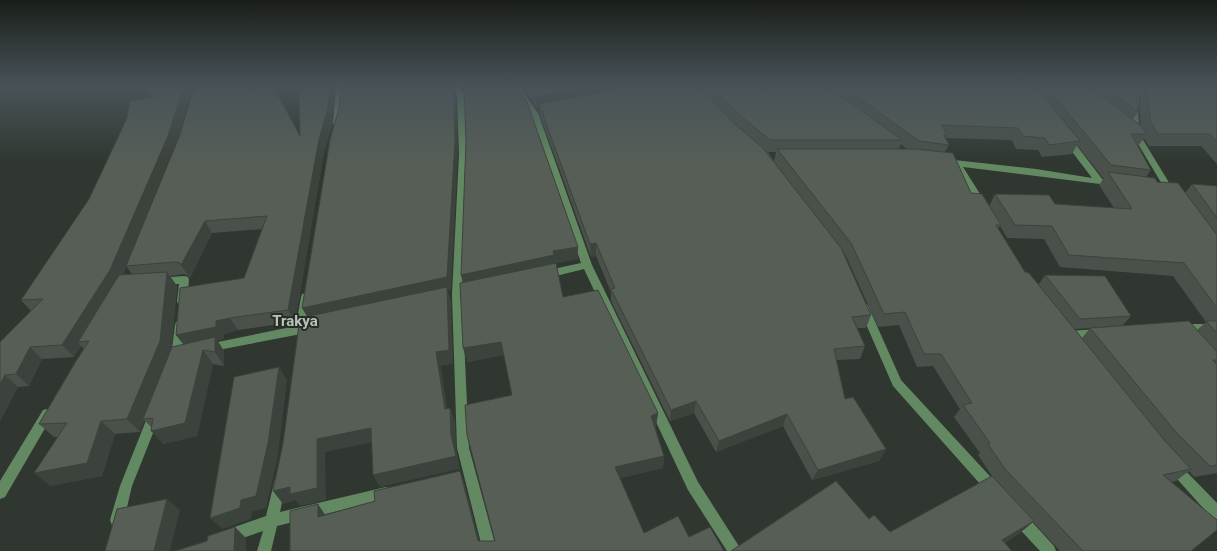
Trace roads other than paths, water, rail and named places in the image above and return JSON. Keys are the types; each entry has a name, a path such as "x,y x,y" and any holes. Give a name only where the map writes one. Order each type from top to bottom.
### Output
{"street":[{"path":"334,132 338,120 338,112"},
{"path":"462,112 463,154 456,295 463,448 490,551"},
{"path":"537,112 587,265 693,486 735,551"},
{"path":"1134,112 1137,136"},
{"path":"1125,126 1137,136 1178,202"},
{"path":"1064,135 1100,182"},
{"path":"934,161 1036,172 1123,185"},
{"path":"957,164 985,212"},
{"path":"533,278 587,265"},
{"path":"148,282 184,280 181,313 182,354 172,369"},
{"path":"299,344 308,286"},
{"path":"858,295 897,383 1002,499"},
{"path":"201,350 316,326"},
{"path":"1191,340 1176,328 1217,328"},
{"path":"1078,347 1066,332 1109,332"},
{"path":"0,493 53,405"},
{"path":"115,529 126,486 158,406"},
{"path":"1166,458 1217,513"},
{"path":"264,551 272,521 282,470"},
{"path":"454,477 470,474"},
{"path":"212,541 272,521 401,490"},
{"path":"1012,510 1049,551"}],"district":[{"name":"Trakya","path":"295,321"}]}
